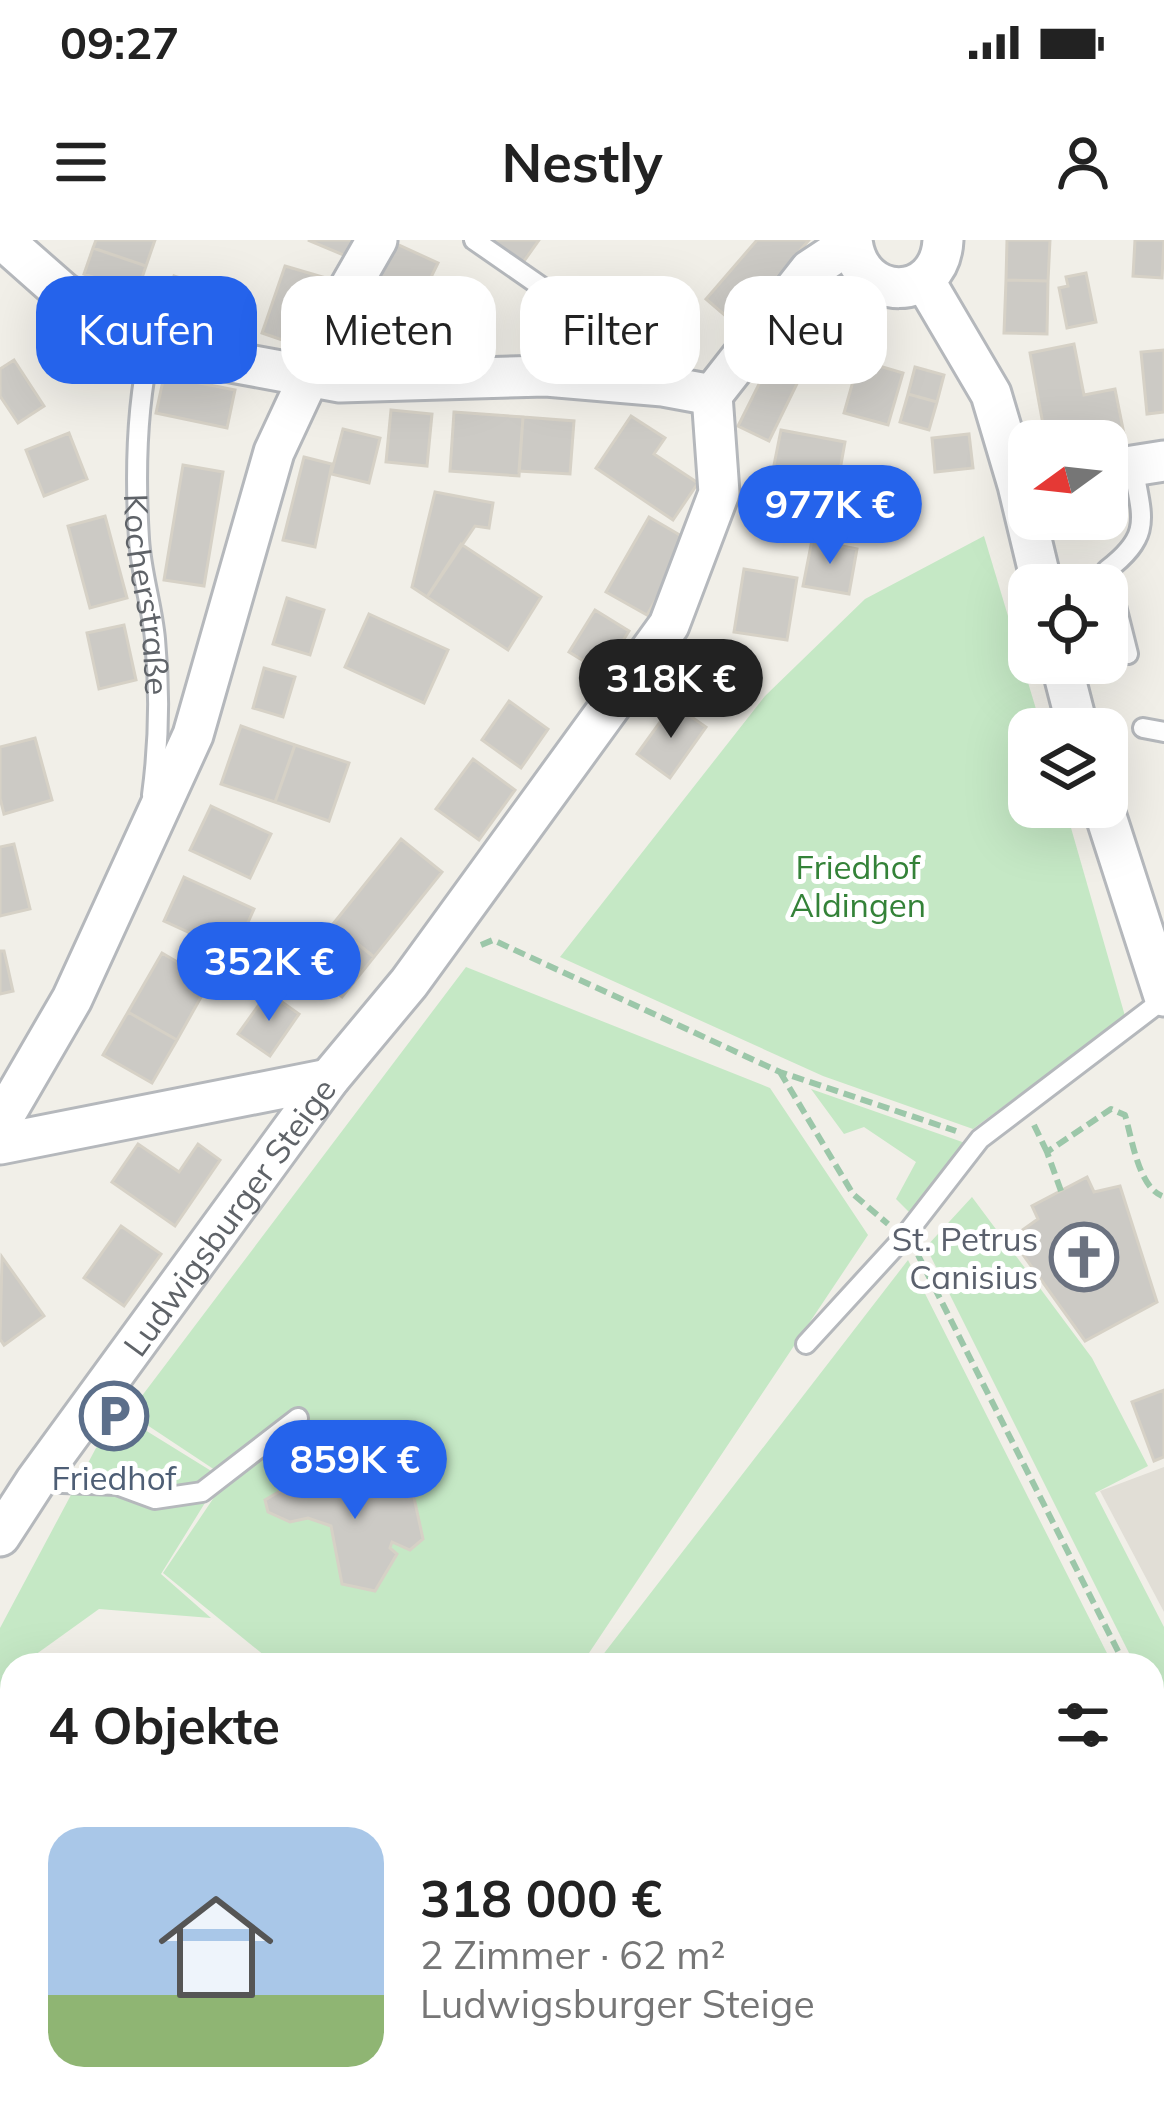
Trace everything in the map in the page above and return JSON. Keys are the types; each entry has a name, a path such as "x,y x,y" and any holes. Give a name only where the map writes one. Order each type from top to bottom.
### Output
{"street":[{"path":"4,240 44,276"},
{"name":"Kocherstraße","path":"358,276 377,240"},
{"path":"496,377 546,376 712,395 809,270 851,242 856,262 868,278 886,287 906,288 924,280 938,265 943,240"},
{"path":"924,280 991,394 1008,440"},
{"name":"Kocherstraße","path":"0,1123 72,999 193,735 274,452 301,384"},
{"name":"Ludwigsburger Steige","path":"0,1536 35,1481 329,1079 423,966 669,625 719,494 712,395"},
{"path":"1109,828 1164,998"},
{"path":"0,1144 329,1079"}],"lane":[{"path":"474,240 526,276"},
{"name":"Kocherstraße","path":"143,384 139,544 155,638 159,742 145,841"},
{"path":"1115,564 1131,552 1141,534 1135,466"},
{"path":"1143,728 1164,733"},
{"path":"806,1344 904,1237 980,1139 1164,998"},
{"path":"35,1481 117,1485 155,1498 202,1492 298,1418"}],"path":[{"path":"472,950 493,940 780,1072 980,1139"},
{"path":"780,1072 853,1194 915,1248 1119,1653"},
{"path":"1061,1190 1047,1153 1111,1109 1125,1115 1146,1180 1162,1196"}],"shaded area":[{"path":"1164,1467 1164,1612 1100,1491"}],"green space":[{"name":"Friedhof Aldingen","path":"984,536 1008,616 1008,684 1028,684 1036,708 1008,708 1008,828 1071,828 1125,1016 973,1129 823,1076 560,957 765,696 865,599"},
{"path":"466,967 770,1088 868,1235 589,1653 261,1653 163,1573 227,1478 129,1413"},
{"path":"811,1089 968,1144 913,1216 896,1199 916,1162 864,1127 844,1134"},
{"path":"972,1197 1092,1358 1148,1466 1095,1493 1164,1627 1164,1653 1129,1653 926,1247"},
{"path":"908,1260 1107,1653 604,1653"},
{"path":"124,1417 221,1477 161,1574 211,1618 99,1609 38,1653 0,1653 0,1628 96,1448"}],"building":[{"path":"96,240 155,240 146,266 93,248"},
{"path":"308,240 361,240 353,259"},
{"path":"388,240 438,263 432,276 371,276"},
{"path":"489,240 539,240 522,264"},
{"path":"757,240 809,240 778,276 726,276"},
{"path":"1007,240 1050,240 1048,281 1006,280"},
{"path":"1135,240 1164,240 1162,278 1133,276"},
{"path":"93,248 146,266 143,276 84,274"},
{"path":"285,266 319,276 282,276"},
{"path":"1086,273 1096,322 1067,328 1059,288 1068,286 1066,277"},
{"path":"281,278 281,339 262,333"},
{"path":"724,278 724,315 706,299"},
{"path":"1006,280 1048,281 1047,334 1004,333"},
{"path":"1074,344 1084,395 1115,389 1121,420 1042,420 1030,353"},
{"path":"1164,350 1164,412 1147,414 1141,352"},
{"path":"14,360 44,406 18,423 0,396 0,369"},
{"path":"915,367 944,375 937,402 908,394"},
{"path":"887,368 903,373 888,425 844,413 852,384 887,384"},
{"path":"162,384 235,390 227,428 156,413"},
{"path":"759,384 797,384 769,441 738,426"},
{"path":"908,394 937,402 929,430 900,422"},
{"path":"391,410 432,414 427,466 386,462"},
{"path":"454,412 523,417 519,476 450,471"},
{"path":"631,416 665,438 654,454 698,483 673,520 596,468"},
{"path":"523,417 574,421 570,474 519,471"},
{"path":"343,429 380,438 369,483 331,474"},
{"path":"781,430 845,442 837,487 772,475"},
{"path":"69,433 87,479 44,496 26,450"},
{"path":"969,434 973,468 935,472 932,438"},
{"path":"304,457 332,464 315,547 283,540"},
{"path":"183,465 223,472 204,586 164,580"},
{"path":"759,491 809,496 805,532 755,526"},
{"path":"435,492 493,503 489,528 475,526 427,597 412,587"},
{"path":"105,516 127,598 90,608 68,526"},
{"path":"649,517 690,541 647,615 606,592"},
{"path":"812,540 857,549 849,594 803,586"},
{"path":"461,544 541,597 508,650 427,597"},
{"path":"744,569 797,578 787,640 734,632"},
{"path":"287,598 324,610 310,655 273,644"},
{"path":"595,610 629,631 603,673 569,652"},
{"path":"369,614 448,650 424,703 345,667"},
{"path":"124,625 136,680 99,689 87,633"},
{"path":"264,668 295,677 283,717 253,708"},
{"path":"509,701 548,729 521,768 482,740"},
{"path":"673,704 706,727 670,778 637,754"},
{"path":"241,726 295,745 275,802 221,784"},
{"path":"35,738 52,800 4,814 0,747"},
{"path":"295,745 349,763 329,821 275,802"},
{"path":"473,759 515,790 479,840 436,809"},
{"path":"211,806 271,834 250,878 190,850"},
{"path":"401,839 442,872 374,957 333,924"},
{"path":"14,844 30,909 0,916 0,847"},
{"path":"184,877 254,909 234,953 164,921"},
{"path":"333,924 374,957 342,997 301,964"},
{"path":"0,951 4,951 13,991 0,994"},
{"path":"162,953 210,981 177,1040 128,1012"},
{"path":"268,992 299,1014 270,1056 238,1034"},
{"path":"128,1012 177,1040 152,1083 103,1055"},
{"path":"138,1144 179,1172 198,1144 220,1160 175,1226 112,1182"},
{"name":"St. Petrus Canisius","path":"1087,1177 1094,1192 1120,1186 1157,1302 1085,1341 1011,1238 1038,1219 1032,1206"},
{"path":"121,1226 161,1254 124,1306 84,1278"},
{"path":"2,1257 44,1316 4,1345 0,1339"},
{"path":"1164,1390 1164,1457 1154,1461 1132,1402"},
{"path":"319,1468 327,1469 331,1486 343,1489 375,1482 411,1484 423,1539 410,1550 392,1542 390,1548 397,1554 375,1591 342,1584 331,1526 308,1518 290,1522 268,1512 265,1500"}],"place":[{"name":"St. Petrus Canisius","path":"1084,1257"},
{"name":"Friedhof","path":"114,1416"}]}
